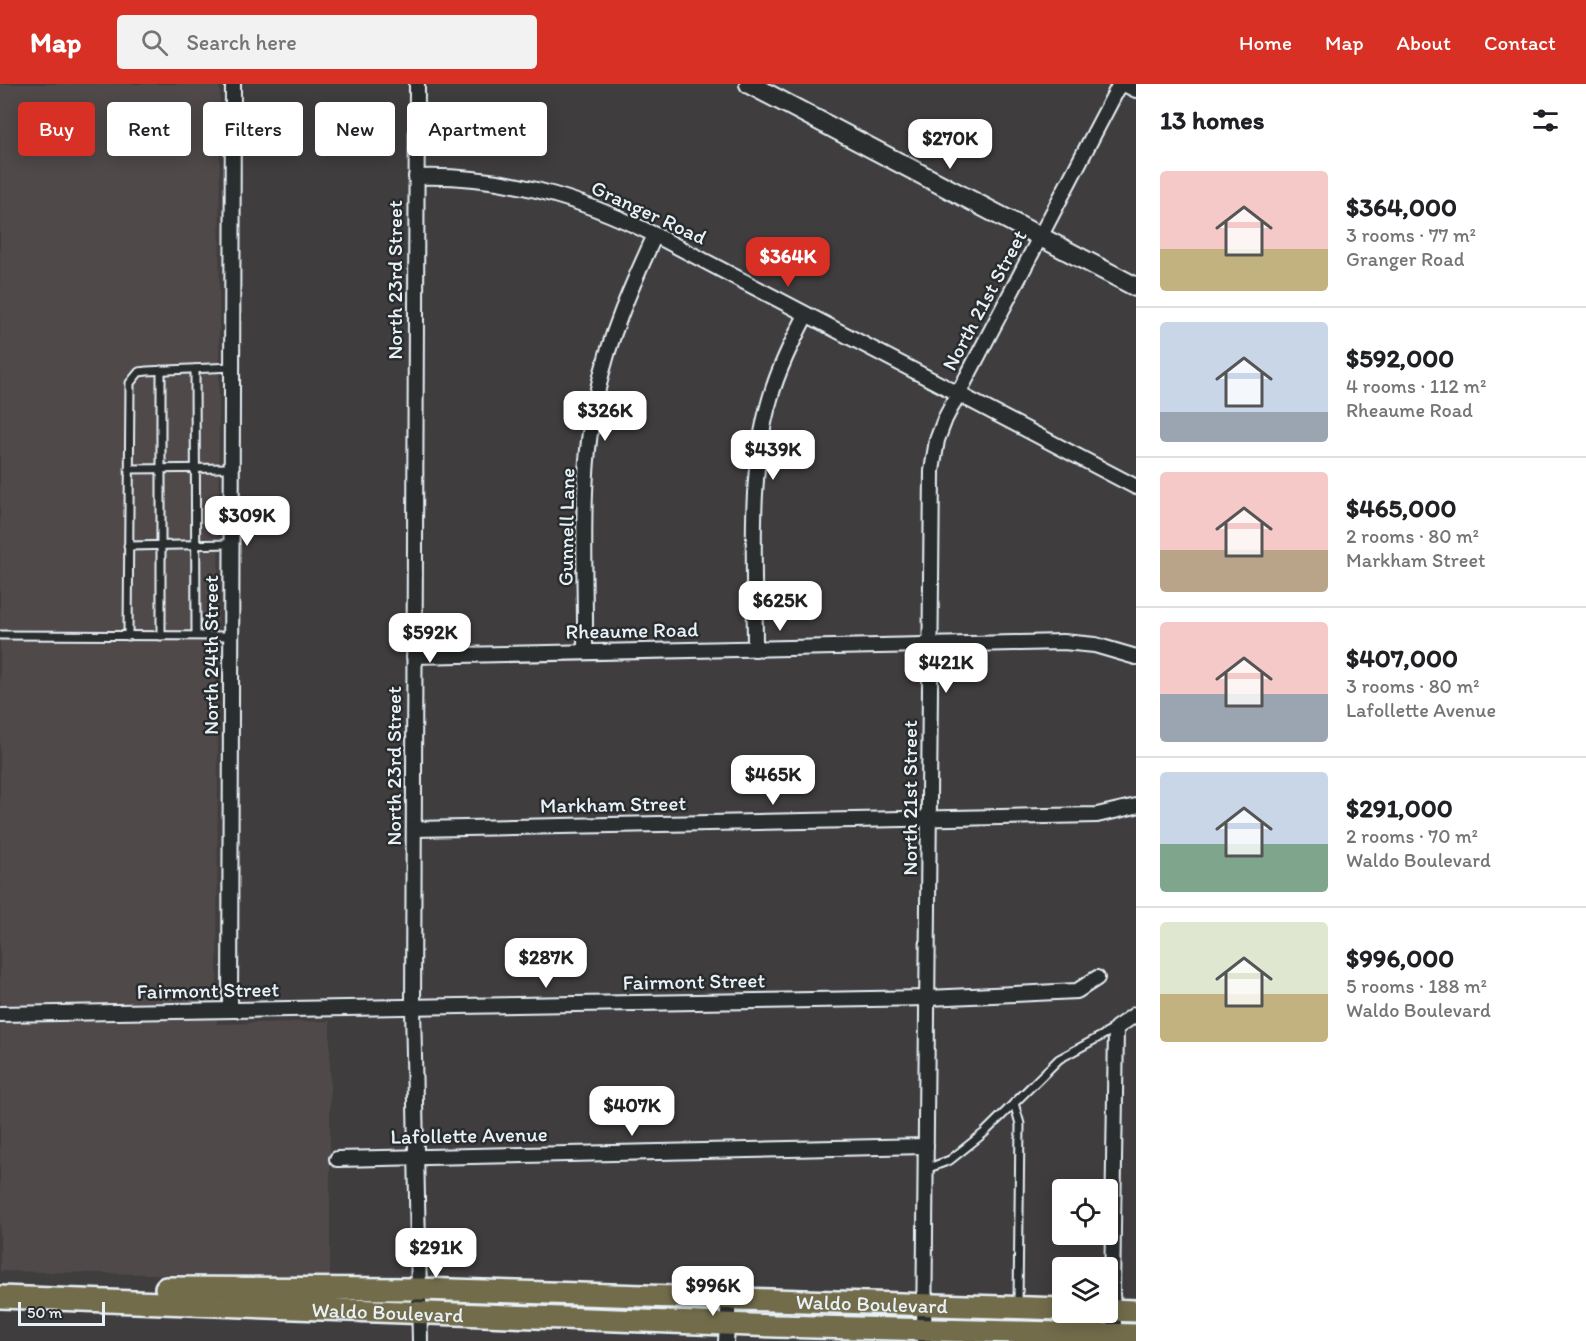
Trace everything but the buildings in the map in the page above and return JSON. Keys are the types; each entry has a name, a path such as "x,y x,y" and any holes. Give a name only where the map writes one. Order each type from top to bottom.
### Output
{"main road":[{"name":"Waldo Boulevard","path":"0,1283 220,1290 420,1289 1052,1309"},
{"name":"Waldo Boulevard","path":"0,1297 420,1314 727,1333 1115,1338 1136,1335"},
{"path":"1118,1310 1136,1311"}],"street":[{"name":"North 24th Street","path":"230,1010 233,84"},
{"name":"North 23rd Street","path":"417,84 413,1007 420,1341"},
{"path":"749,84 1136,287"},
{"name":"North 21st Street","path":"924,1336 932,471 937,441 958,395 1120,84"},
{"path":"1124,84 1136,90"},
{"name":"Granger Road","path":"416,177 453,176 534,187 594,207 655,235 1136,487"},
{"name":"Gunnell Lane","path":"585,652 586,484 597,394 618,320 655,235"},
{"path":"755,649 755,504 761,440 770,399 784,360 806,315"},
{"name":"Rheaume Road","path":"414,656 1062,642 1095,645 1136,657"},
{"name":"Markham Street","path":"414,829 1097,815 1136,806"},
{"name":"Fairmont Street","path":"0,1014 928,998 1077,991 1097,978"},
{"path":"1111,1257 1116,1028 1136,1014"},
{"name":"Lafollette Avenue","path":"338,1159 926,1146"},
{"path":"727,1333 729,1299"},
{"path":"1112,1323 1115,1338"}],"lane":[{"path":"128,636 130,383 139,372 232,368"},
{"path":"195,369 196,635"},
{"path":"161,370 161,636"},
{"path":"129,469 232,468"},
{"path":"128,546 232,544"},
{"path":"0,635 231,636"},
{"path":"926,1169 950,1160 984,1133 1059,1059 1116,1028"},
{"path":"1014,1103 1020,1124 1018,1307"}],"shaded area":[{"path":"0,84 220,84 220,102 203,102 203,156 220,156 217,1024 330,1021 330,1278 0,1271"}]}
